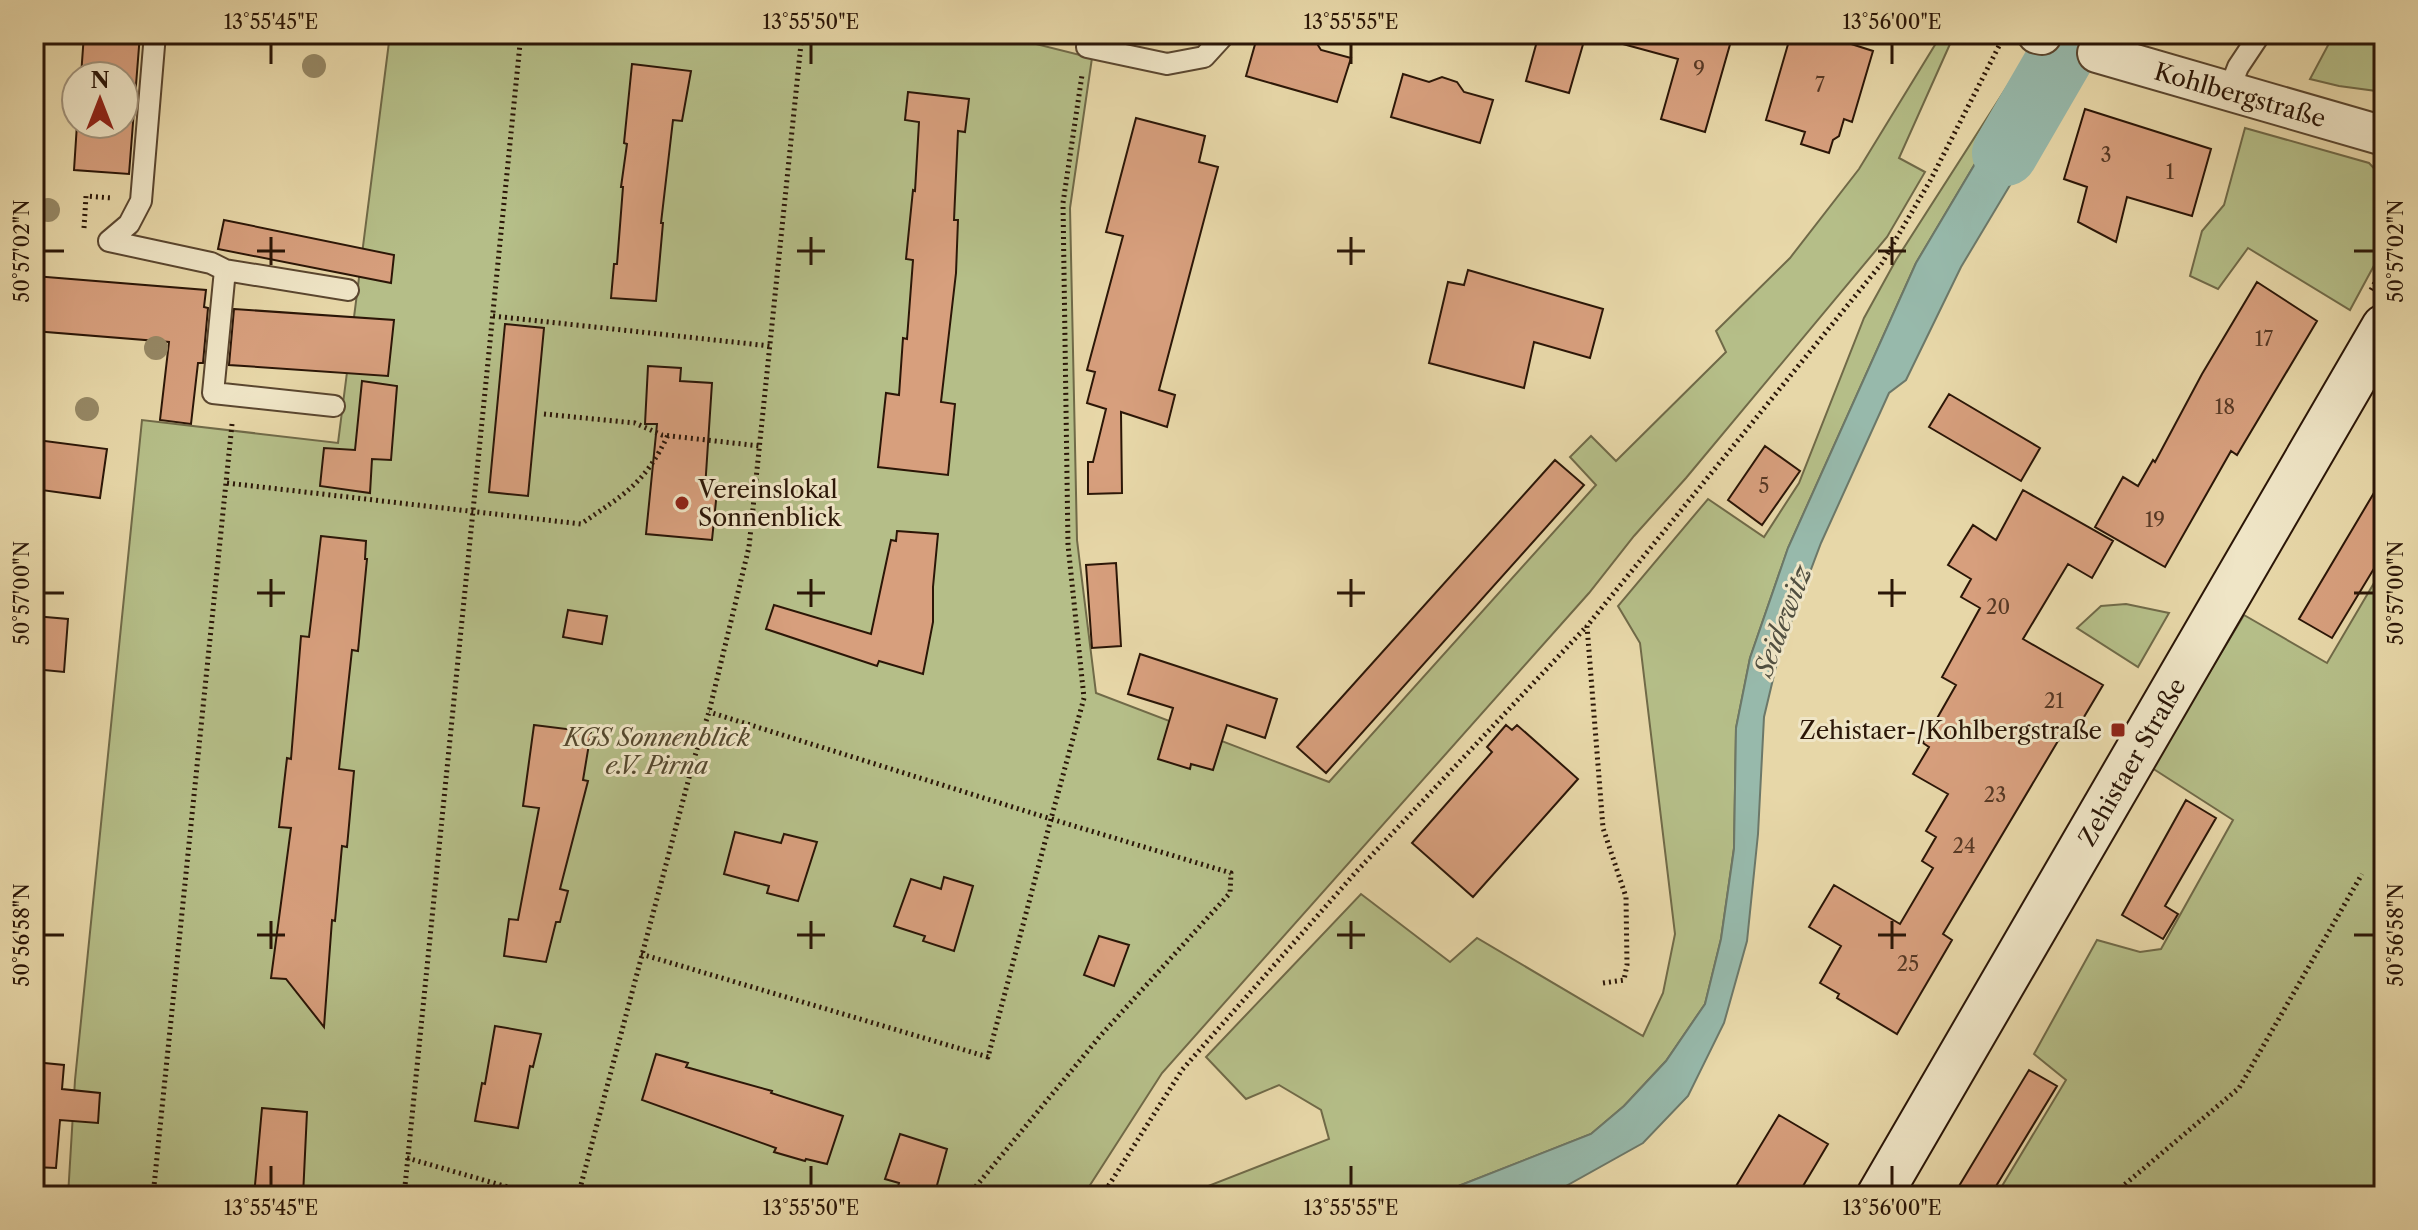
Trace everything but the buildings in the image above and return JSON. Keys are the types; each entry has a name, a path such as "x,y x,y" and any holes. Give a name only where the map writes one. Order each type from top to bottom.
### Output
{"main road":[{"name":"Zehistaer Straße","path":"1879,1196 2384,327"}],"street":[{"name":"Kohlbergstraße","path":"2097,53 2384,136"}],"lane":[{"path":"1087,47 1167,64 1204,57 1225,34"},
{"path":"2228,93 2238,67 2260,34"},
{"path":"159,39 141,201 129,224 109,241 211,263 225,270 348,290"},
{"path":"225,270 213,393 334,406"}],"path":[{"path":"404,1196 521,34"},
{"path":"578,1196 641,954 709,712 749,547 802,34"},
{"path":"1102,1196 1182,1070 1356,872 1587,626 1882,263 1930,181 2005,34"},
{"path":"641,954 988,1057 1084,698 1068,545 1063,203 1087,47"},
{"path":"493,316 770,346"},
{"path":"153,1196 235,395"},
{"path":"544,414 635,423 668,435 760,446"},
{"path":"227,483 581,524 634,488 656,460 668,435"},
{"path":"1587,626 1603,828 1626,897 1627,965 1624,980 1603,983"},
{"path":"709,712 1231,873 1230,893 1101,1035 968,1196"},
{"path":"2111,1196 2239,1088 2362,874"},
{"path":"407,1158 539,1196"}],"green space":[{"name":"KGS Sonnenblick e.V. Pirna","path":"390,34 996,34 1092,58 1070,208 1077,540 1096,693 1329,782 1596,485 1570,457 1591,436 1616,461 1726,352 1716,331 1790,258 1859,169 1938,40 1950,44 1899,158 1925,172 1887,237 1589,593 1162,1073 1083,1196 68,1196 75,1080 142,420 338,443"},
{"path":"2334,34 2384,34 2384,92 2310,79"},
{"path":"2021,65 2032,68 1916,263 1788,548 1750,658 1736,728 1734,848 1721,939 1705,1004 1666,1061 1624,1106 1591,1134 1433,1196 1199,1196 1208,1186 1329,1139 1321,1110 1279,1085 1246,1099 1206,1057 1361,894 1450,962 1477,938 1643,1036 1663,993 1675,934 1640,643 1618,606 1708,499 1764,537 1799,483 1864,318 1896,260"},
{"path":"2245,128 2369,163 2384,179 2384,247 2350,310 2248,248 2218,289 2190,276 2202,231 2224,205"},
{"path":"2384,566 2384,1196 1996,1196 2066,1080 2034,1054 2097,940 2140,952 2161,949 2233,820 2152,768 2244,615 2327,663"},
{"path":"2126,604 2169,613 2138,667 2077,628 2101,606"}],"water":[{"path":"2032,68 2073,80 1961,267 1906,380 1889,393 1821,543 1779,654 1764,717 1758,834 1747,941 1724,1023 1688,1096 1643,1143 1548,1196 1433,1196 1591,1134 1624,1106 1666,1061 1705,1004 1721,939 1734,849 1736,728 1750,658 1788,548 1916,263"}],"waterway":[{"name":"Seidewitz","path":"2005,153 2074,34"}],"place":[{"name":"Vereinslokal Sonnenblick","path":"682,503"},
{"name":"Zehistaer-/Kohlbergstraße","path":"2118,730"}]}
